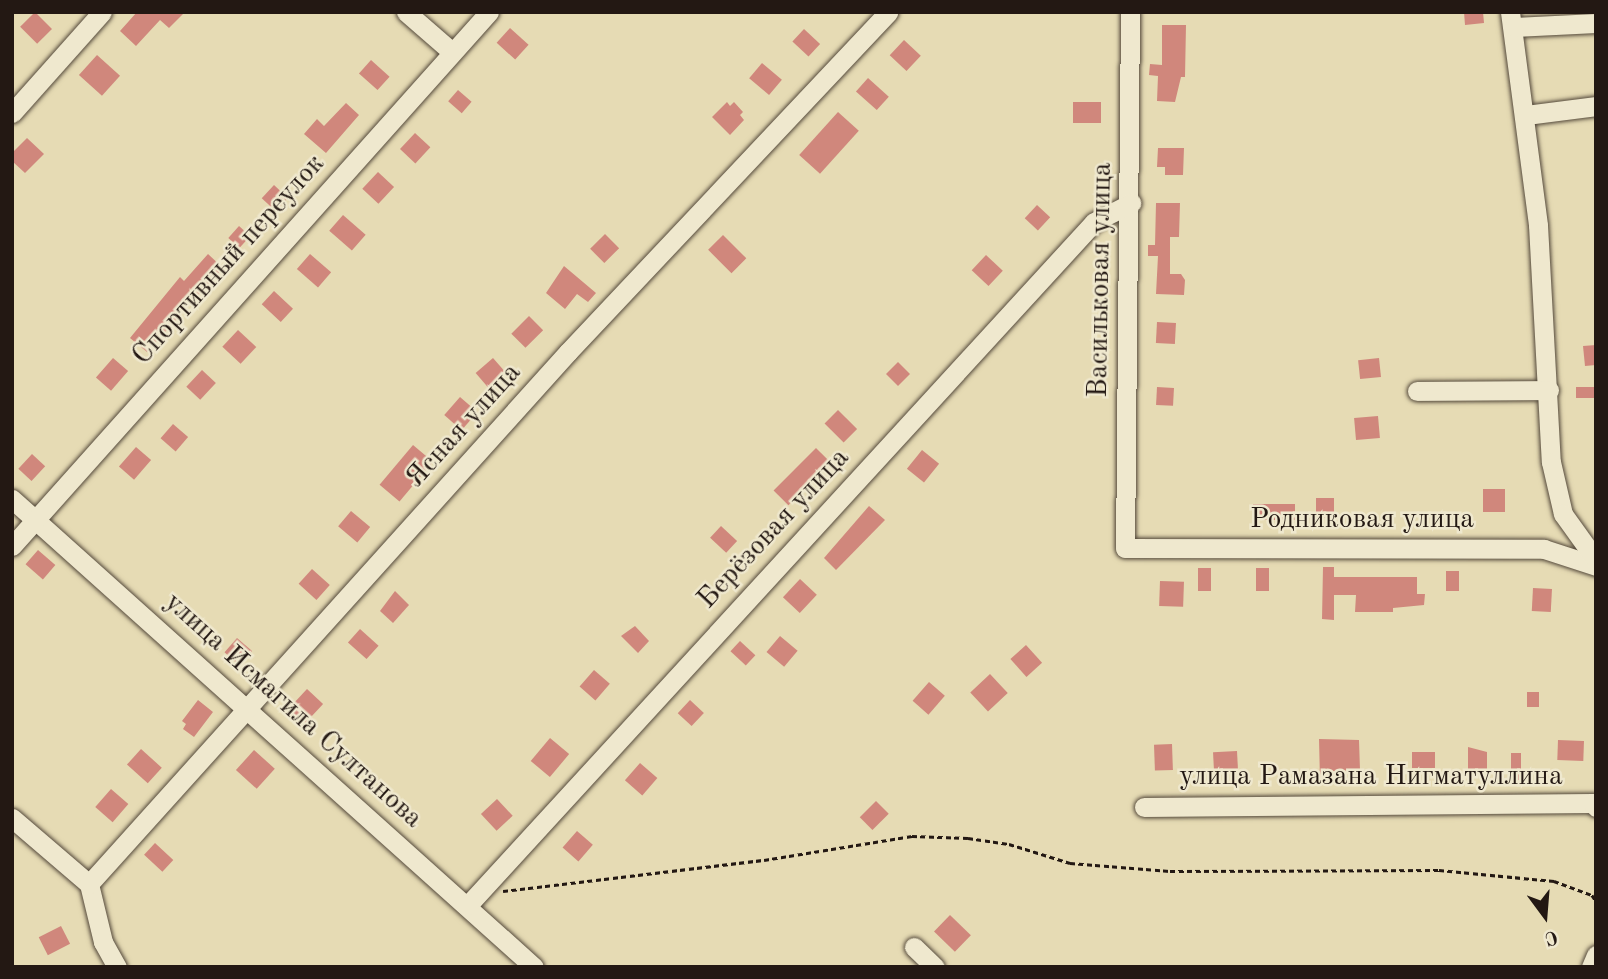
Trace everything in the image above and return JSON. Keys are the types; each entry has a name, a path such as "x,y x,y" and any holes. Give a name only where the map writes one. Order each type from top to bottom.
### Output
{"street":[{"path":"12,113 102,12"},
{"path":"406,12 452,52"},
{"name":"Спортивный переулок","path":"12,546 489,12"},
{"name":"Ясная улица","path":"89,884 568,352 888,12"},
{"name":"Васильковая улица","path":"1125,548 1130,12"},
{"path":"1596,23 1512,20 1526,115 1549,390 1552,462 1563,514 1596,560"},
{"path":"1526,115 1596,106"},
{"name":"Берёзовая улица","path":"468,905 1094,222 1130,203"},
{"path":"1417,391 1549,390"},
{"name":"улица Исмагила Султанова","path":"12,499 249,708 534,967"},
{"name":"Родниковая улица","path":"1125,548 1544,549 1596,566"},
{"name":"улица Рамазана Нигматуллина","path":"1144,807 1593,803 1596,807"},
{"path":"12,818 89,884 103,942 117,967"},
{"path":"914,947 935,967"},
{"path":"1591,967 1596,955"}],"path":[{"path":"502,891 764,860 912,836 968,838 1009,844 1070,863 1170,871 1439,870 1516,877 1554,881 1592,895 1596,901"}],"building":[{"path":"35,12 52,29 37,44 20,27"},
{"path":"137,12 185,12 169,28 160,20 136,46 120,31"},
{"path":"1464,12 1483,12 1484,23 1465,25"},
{"path":"1162,25 1186,25 1185,77 1181,77 1175,102 1157,101 1158,76 1149,75 1150,64 1162,65"},
{"path":"510,28 529,45 515,60 497,43"},
{"path":"804,29 820,44 808,56 792,41"},
{"path":"904,40 921,56 906,71 890,55"},
{"path":"97,55 120,76 102,96 79,75"},
{"path":"371,60 390,77 378,90 359,73"},
{"path":"762,63 782,80 769,95 749,78"},
{"path":"868,78 889,97 877,110 856,91"},
{"path":"458,90 472,102 462,113 448,101"},
{"path":"727,102 730,106 734,102 743,112 740,115 744,120 730,135 712,117"},
{"path":"1073,102 1101,102 1101,123 1073,123"},
{"path":"346,103 359,115 326,153 304,134 317,119 324,126"},
{"path":"838,112 859,131 820,174 799,155"},
{"path":"415,133 430,147 415,163 400,149"},
{"path":"27,138 44,154 25,173 12,161 12,153"},
{"path":"1158,148 1184,148 1183,175 1165,175 1165,167 1157,167"},
{"path":"378,172 394,187 378,204 362,189"},
{"path":"274,185 288,198 276,211 262,198"},
{"path":"1156,203 1180,203 1179,237 1170,237 1170,274 1181,274 1185,280 1184,295 1156,294 1158,256 1148,256 1148,245 1155,245"},
{"path":"1037,205 1050,217 1038,230 1025,218"},
{"path":"343,215 366,235 352,251 329,231"},
{"path":"239,226 250,236 239,248 228,238"},
{"path":"605,234 619,248 604,263 590,249"},
{"path":"723,235 746,258 731,273 708,250"},
{"path":"208,254 223,268 147,352 130,338 180,277 184,281"},
{"path":"310,254 331,272 318,287 297,269"},
{"path":"986,255 1003,271 988,286 972,270"},
{"path":"564,266 596,293 588,302 577,294 565,309 546,293"},
{"path":"274,291 293,309 281,322 262,304"},
{"path":"529,316 543,330 525,348 511,334"},
{"path":"1157,322 1176,323 1175,344 1156,343"},
{"path":"238,330 256,347 241,364 222,347"},
{"path":"1596,345 1596,365 1585,366 1583,346"},
{"path":"113,358 128,371 111,391 96,378"},
{"path":"493,358 507,374 489,389 476,373"},
{"path":"1379,358 1381,377 1360,379 1358,360"},
{"path":"898,362 910,374 898,386 886,374"},
{"path":"202,370 216,383 200,400 186,387"},
{"path":"1157,387 1174,388 1173,406 1156,405"},
{"path":"1576,387 1596,387 1596,398 1576,398"},
{"path":"460,397 477,412 462,430 444,415"},
{"path":"838,410 857,429 844,443 825,423"},
{"path":"1378,416 1380,438 1356,440 1354,418"},
{"path":"173,424 188,437 176,451 161,438"},
{"path":"413,445 433,462 399,502 380,485"},
{"path":"136,447 151,460 134,480 119,467"},
{"path":"816,448 831,463 788,505 774,490"},
{"path":"922,450 939,464 924,482 907,469"},
{"path":"32,454 45,466 32,481 18,469"},
{"path":"1483,489 1505,489 1505,512 1483,512"},
{"path":"1316,498 1334,498 1334,518 1316,518"},
{"path":"1253,504 1295,504 1295,520 1253,520"},
{"path":"869,506 885,520 836,570 824,558"},
{"path":"351,511 370,527 357,542 338,526"},
{"path":"721,526 737,541 726,553 710,538"},
{"path":"38,550 55,565 43,579 26,564"},
{"path":"1323,567 1334,567 1334,577 1417,577 1417,594 1425,594 1424,605 1393,608 1393,612 1355,612 1356,595 1334,595 1334,620 1322,619"},
{"path":"1198,568 1211,568 1211,591 1198,591"},
{"path":"1256,568 1269,568 1269,591 1256,591"},
{"path":"312,569 330,585 316,600 299,584"},
{"path":"1446,571 1459,571 1459,591 1446,591"},
{"path":"800,579 817,595 800,613 783,597"},
{"path":"1160,581 1184,582 1183,607 1159,606"},
{"path":"1533,588 1552,589 1551,612 1532,611"},
{"path":"395,591 409,605 393,623 380,611"},
{"path":"635,626 649,641 638,653 621,636"},
{"path":"360,629 379,646 367,659 348,642"},
{"path":"780,636 798,651 784,667 767,652"},
{"path":"237,638 252,651 240,665 225,652"},
{"path":"740,641 755,655 746,666 730,651"},
{"path":"1026,645 1042,663 1026,677 1010,659"},
{"path":"594,670 610,684 595,700 580,687"},
{"path":"990,674 1008,693 988,711 970,692"},
{"path":"929,682 945,696 928,715 913,701"},
{"path":"307,689 323,704 304,724 288,709"},
{"path":"1527,692 1539,692 1539,707 1527,707"},
{"path":"198,700 213,712 194,737 183,729 186,724 182,721"},
{"path":"690,700 704,713 692,726 678,713"},
{"path":"550,738 569,754 550,777 531,761"},
{"path":"1319,739 1359,740 1360,770 1333,771 1333,780 1320,781"},
{"path":"1558,740 1584,741 1583,761 1557,760"},
{"path":"1172,744 1173,770 1155,771 1154,745"},
{"path":"1468,747 1487,752 1487,769 1468,770"},
{"path":"141,749 162,768 148,783 127,765"},
{"path":"254,750 275,769 257,789 236,770"},
{"path":"1237,751 1238,771 1214,772 1213,752"},
{"path":"1412,752 1435,752 1435,768 1412,768"},
{"path":"1511,753 1521,753 1521,780 1511,780"},
{"path":"640,763 657,778 642,795 625,780"},
{"path":"111,789 128,804 113,822 95,807"},
{"path":"497,799 513,816 497,831 481,814"},
{"path":"876,801 889,814 872,830 860,817"},
{"path":"577,831 593,845 578,861 563,848"},
{"path":"155,843 173,860 162,872 144,855"},
{"path":"950,915 971,935 955,952 934,932"},
{"path":"61,926 70,944 48,955 39,937"}]}
